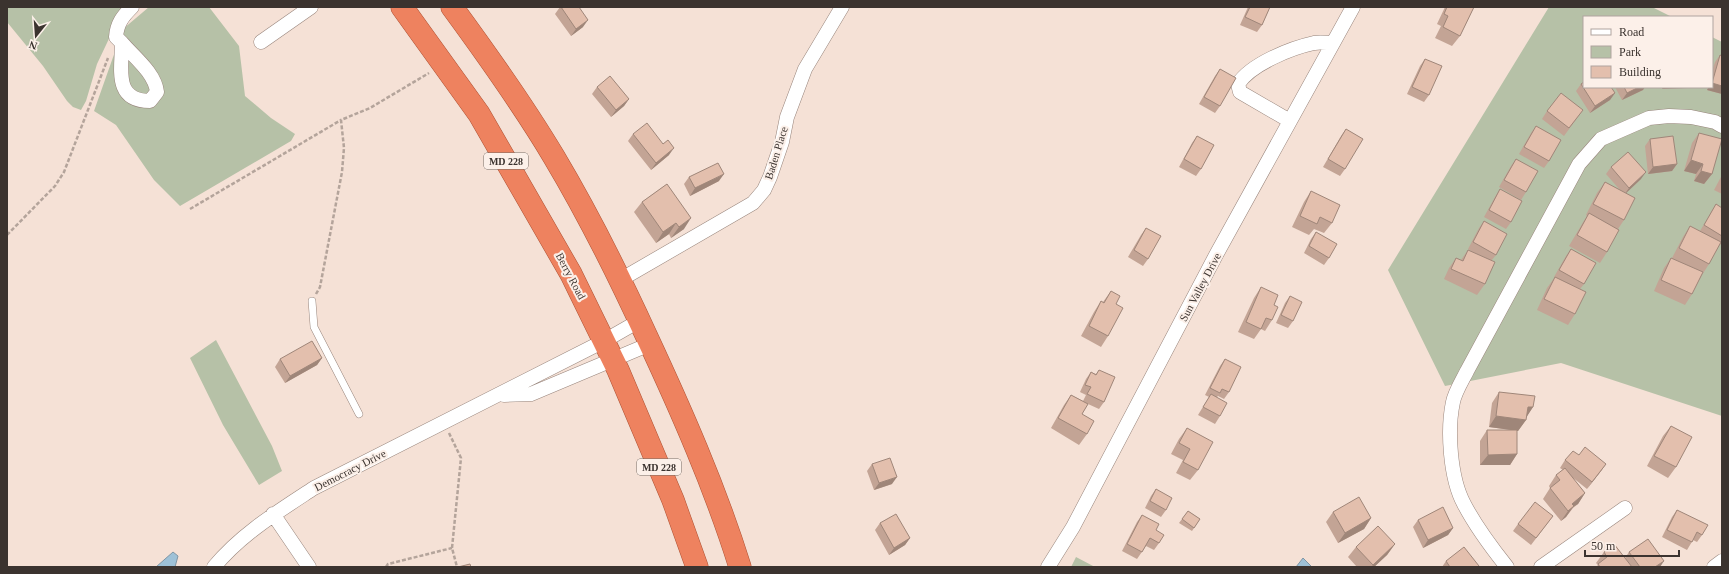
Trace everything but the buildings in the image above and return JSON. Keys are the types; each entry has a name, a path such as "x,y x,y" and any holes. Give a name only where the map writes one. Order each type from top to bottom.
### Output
{"highway":[{"name":"Berry Road","path":"402,7 487,128 571,274 609,351 673,500 697,567"},
{"path":"452,7 508,85 554,158 620,280 672,391 721,510 740,567"}],"street":[{"path":"119,40 119,23 132,7"},
{"path":"261,42 311,7"},
{"name":"Baden Place","path":"620,280 753,203 764,190 782,142 787,117 805,69 842,7"},
{"name":"Sun Valley Drive","path":"1048,567 1073,527 1213,262 1353,7"},
{"path":"1290,121 1240,92 1238,84 1250,70 1296,49 1315,43 1333,43"},
{"path":"1507,567 1485,538 1463,503 1456,481 1450,429 1453,401 1466,371 1579,164 1601,139 1648,118 1668,116 1691,117 1715,122 1722,126"},
{"name":"Democracy Drive","path":"499,395 531,394 609,351 639,321"},
{"name":"Democracy Drive","path":"214,567 226,552 273,514 314,488 499,395 609,351 650,344"},
{"path":"1541,567 1625,508"},
{"path":"273,514 309,567"},
{"path":"1714,567 1722,561"}],"lane":[{"path":"312,301 314,327 359,414"}],"path":[{"path":"7,235 55,186 64,172 119,40"},
{"path":"190,209 341,120 370,108 443,64"},
{"path":"312,301 320,287 336,210 344,148 341,120"},
{"path":"444,423 461,458 452,548 458,567"},
{"path":"386,567 388,564 452,548"}],"green space":[{"path":"7,7 124,7 97,64 86,101 81,110 73,107 67,101 43,66 7,22"},
{"path":"149,7 209,7 239,46 245,96 271,118 295,134 291,141 180,206 154,180 116,125 94,111 123,29"},
{"path":"1549,7 1652,7 1670,16 1583,16 1583,88 1713,88 1713,38 1722,42 1722,416 1561,363 1445,386 1388,270"},
{"path":"216,340 272,446 282,471 259,485 223,425 190,358"},
{"path":"1076,557 1095,567 1071,567"}],"water":[{"path":"173,552 178,556 175,567 156,567"},
{"path":"1303,558 1312,567 1296,567"}]}
